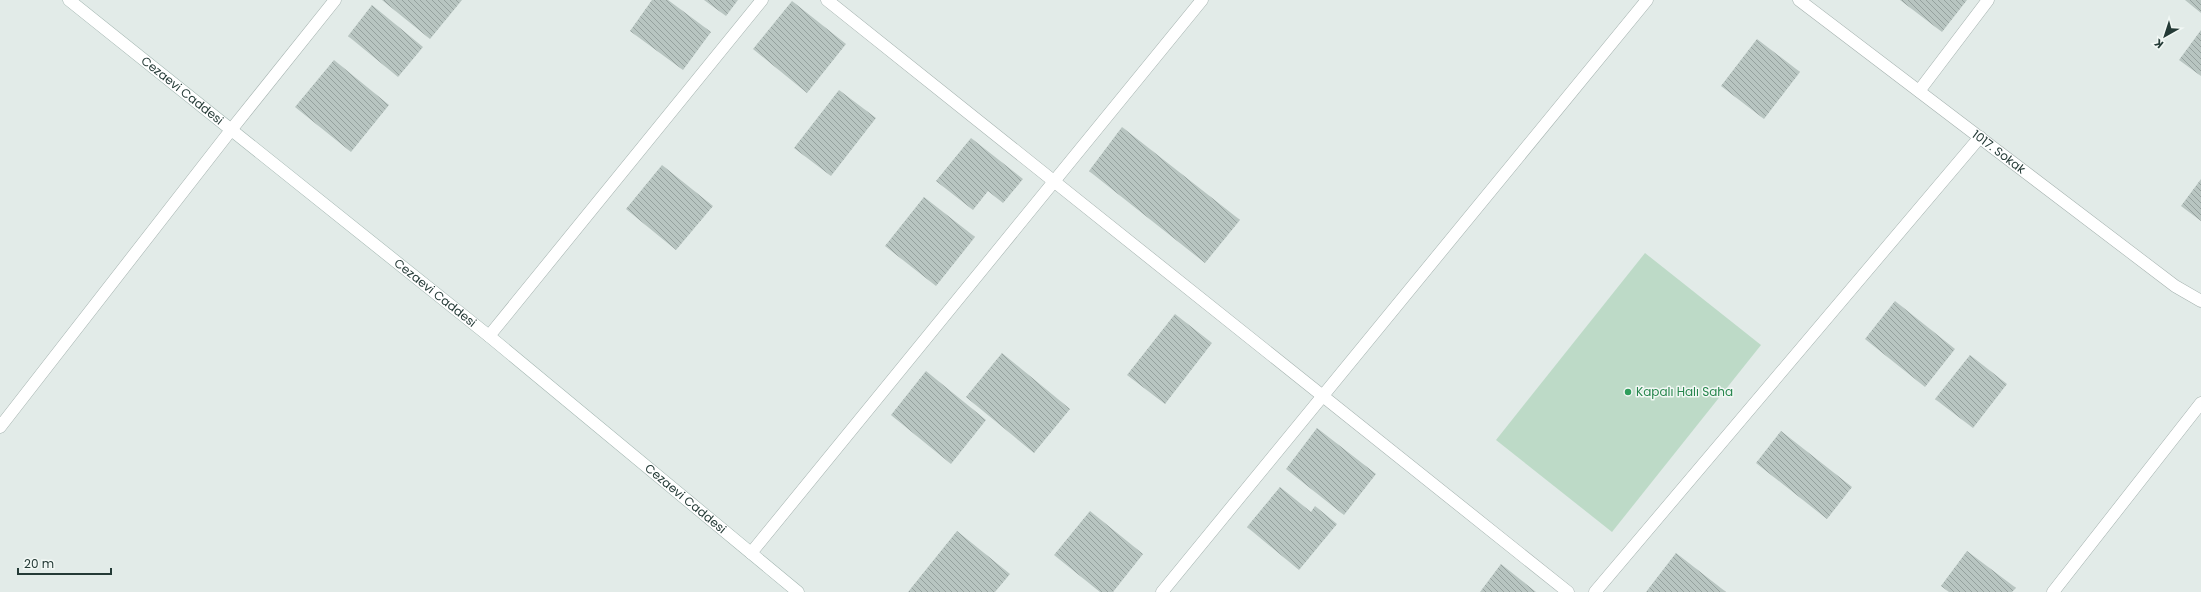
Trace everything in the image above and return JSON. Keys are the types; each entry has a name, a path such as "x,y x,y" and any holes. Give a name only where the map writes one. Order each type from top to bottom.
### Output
{"street":[{"name":"Cezaevi Caddesi","path":"69,0 489,336 798,592"},
{"path":"0,428 231,130 335,0"},
{"path":"489,336 762,0"},
{"path":"827,0 1055,180 1568,592"},
{"path":"751,553 1202,0"},
{"path":"1162,592 1647,0"},
{"name":"1017. Sokak","path":"1799,0 2175,286 2201,301"},
{"path":"1919,91 1988,0"},
{"path":"1595,592 1980,137"},
{"path":"2053,592 2201,403"}],"green space":[{"name":"Kapalı Halı Saha","path":"1645,253 1761,345 1612,532 1496,440"}],"building":[{"path":"382,0 462,0 430,39"},
{"path":"652,0 668,0 711,32 683,70 630,31"},
{"path":"704,0 738,0 726,16"},
{"path":"1900,0 1967,0 1942,32"},
{"path":"2185,0 2201,0 2201,13"},
{"path":"792,1 846,44 807,93 753,49"},
{"path":"372,5 423,47 398,77 348,36"},
{"path":"2201,30 2201,76 2179,60"},
{"path":"1757,39 1800,72 1764,119 1721,86"},
{"path":"334,60 389,105 351,152 295,107"},
{"path":"839,90 876,118 831,176 794,148"},
{"path":"1122,127 1240,220 1205,263 1089,171"},
{"path":"971,138 1023,179 1003,203 988,191 973,210 936,181"},
{"path":"662,165 713,206 676,250 626,209"},
{"path":"2201,179 2201,221 2181,206"},
{"path":"924,197 975,237 936,286 885,246"},
{"path":"1895,301 1955,349 1925,387 1865,339"},
{"path":"1175,314 1212,343 1165,404 1127,375"},
{"path":"1002,353 1070,409 1034,453 966,397"},
{"path":"1970,355 2007,384 1973,428 1935,399"},
{"path":"926,371 986,420 951,464 891,415"},
{"path":"1317,428 1376,474 1344,515 1286,469"},
{"path":"1781,431 1852,487 1827,519 1756,463"},
{"path":"1280,487 1311,512 1315,506 1337,524 1299,570 1247,527"},
{"path":"1090,511 1143,554 1113,592 1100,592 1054,555"},
{"path":"957,531 1010,574 995,592 908,592"},
{"path":"1967,551 2016,588 2012,592 1949,592 1941,586"},
{"path":"1676,553 1726,592 1646,592"},
{"path":"1501,564 1536,592 1480,592"}],"place":[{"name":"Kapalı Halı Saha","path":"1628,392"}]}
